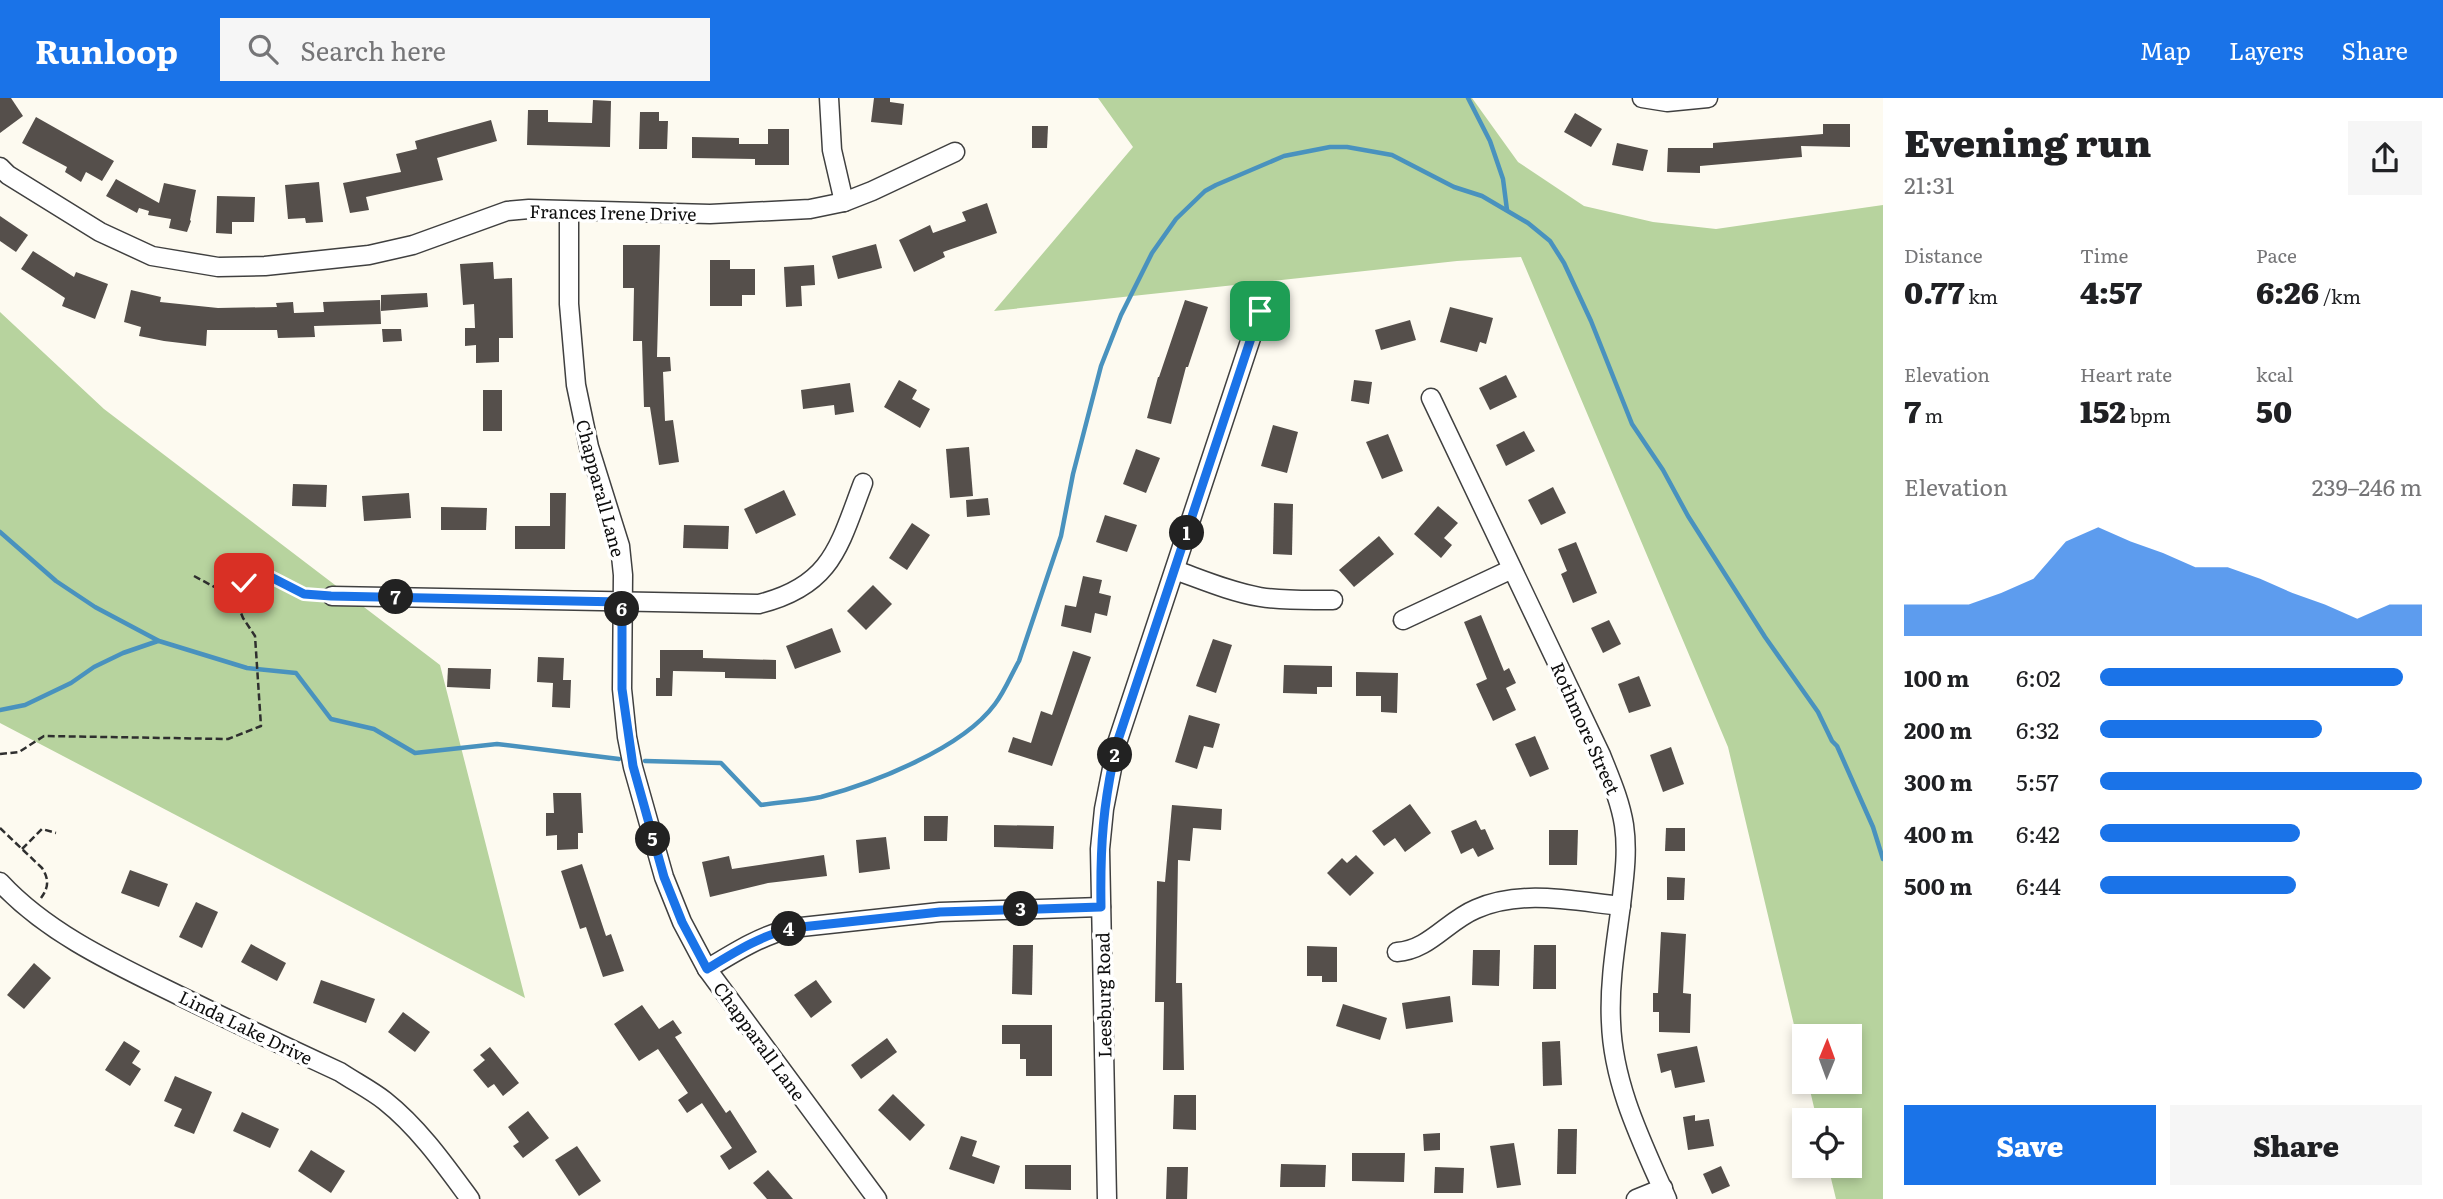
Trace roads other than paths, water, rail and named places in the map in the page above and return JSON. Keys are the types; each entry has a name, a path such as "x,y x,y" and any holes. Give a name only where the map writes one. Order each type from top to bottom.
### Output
{"street":[{"path":"829,98 832,150 844,202"},
{"path":"1642,98 1667,102 1708,98"},
{"name":"Frances Irene Drive","path":"0,167 8,175 100,232 152,256 218,267 265,266 369,256 413,245 507,211 529,209 569,212 760,213 810,209 844,202 872,191 955,152"},
{"name":"Chapparall Lane","path":"569,212 569,304 576,385 589,447 620,546 623,575 622,689 633,766 664,877 682,922 707,969 877,1199"},
{"name":"Leesburg Road","path":"1107,1199 1100,849 1107,785 1117,743 1260,311"},
{"name":"Rothmore Street","path":"1431,398 1601,755 1620,803 1626,854 1612,982 1614,1055 1630,1112 1665,1194"},
{"path":"331,596 759,604 791,594 810,582 829,562 840,542 863,482"},
{"path":"1403,620 1512,569"},
{"path":"1175,570 1221,587 1257,596 1293,600 1333,600"},
{"name":"Linda Lake Drive","path":"3,892 52,927 132,972 340,1072 373,1092 415,1130 470,1199"},
{"path":"1397,952 1419,948 1462,916 1491,904 1524,897 1621,906"},
{"path":"707,969 750,942 770,933 792,928 940,912 1101,907"},
{"path":"1636,1199 1665,1194"}],"waterway":[{"path":"1468,98 1490,141 1503,179 1507,210"},
{"path":"645,761 721,763 761,805 821,797 865,783 939,750 980,720 999,699 1019,661 1061,536 1073,474 1101,366 1121,315 1152,253 1176,219 1205,191 1216,185 1284,156 1330,147 1347,147 1392,155 1454,187 1482,196 1528,223 1550,241 1564,263 1591,321 1632,424 1765,637 1818,712 1837,746 1873,827 1883,859"},
{"path":"0,532 56,581 95,607 159,641 247,668 296,673 331,719 374,729 415,753 497,744 619,759"},
{"path":"0,710 25,705 71,683 94,667 123,653 158,641"}]}
